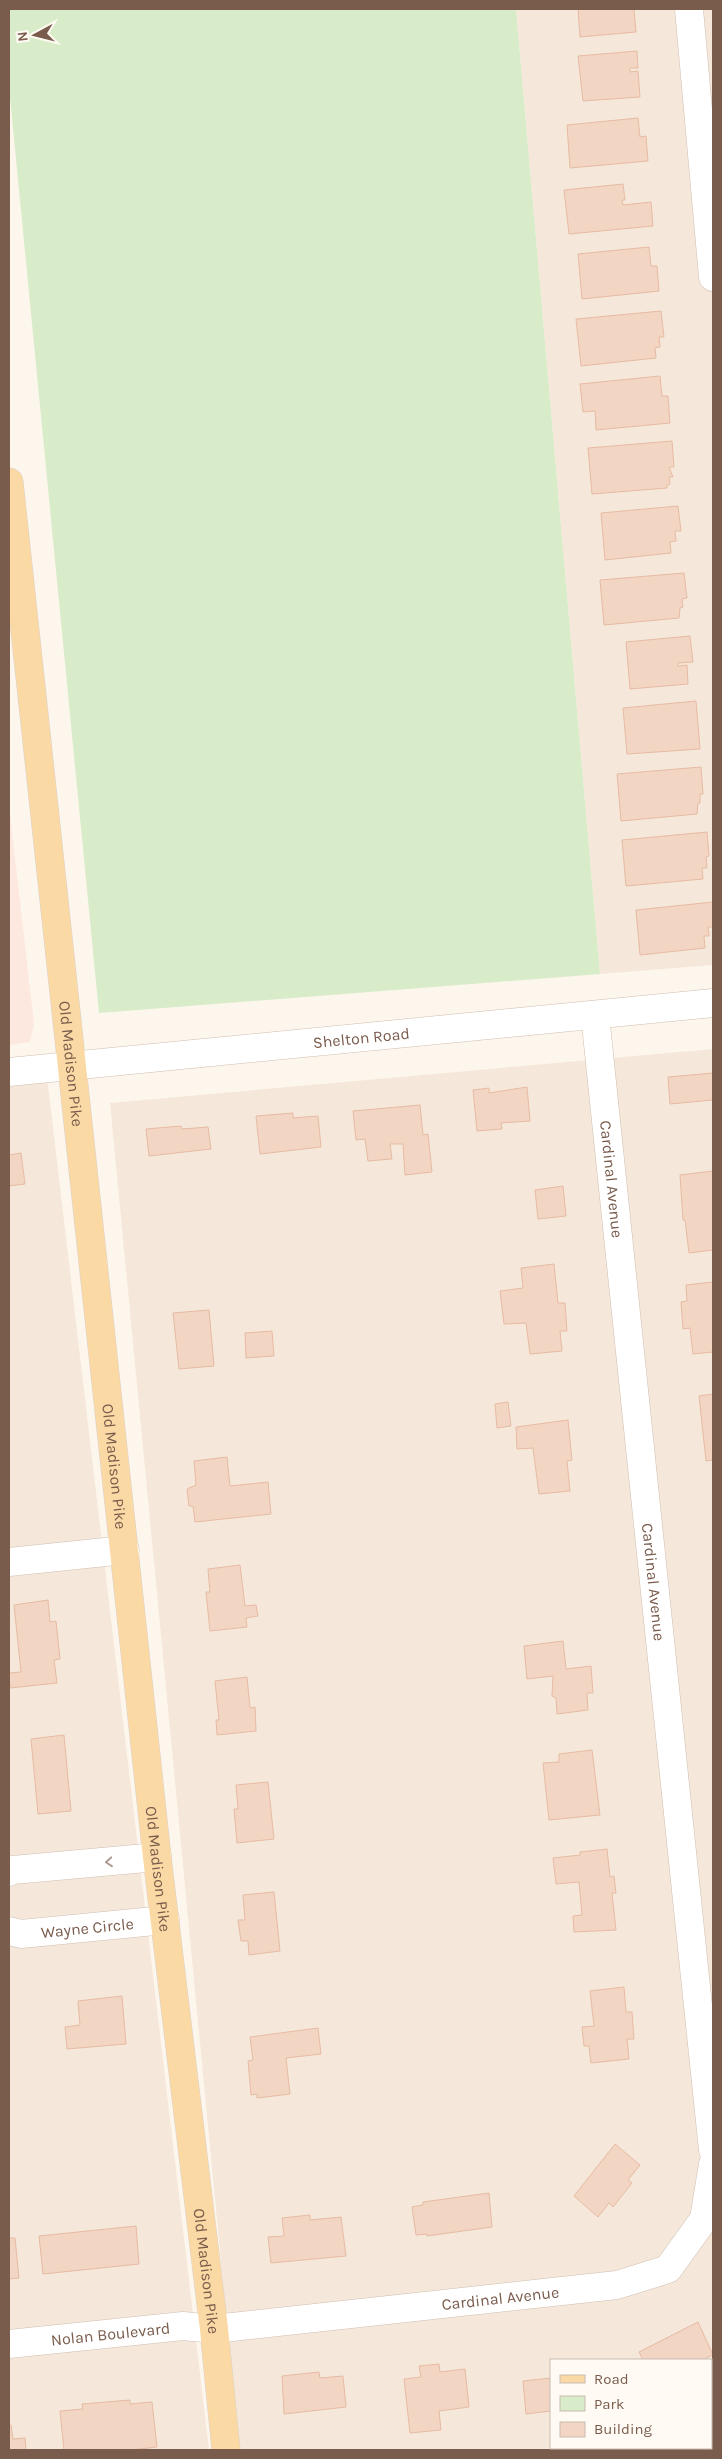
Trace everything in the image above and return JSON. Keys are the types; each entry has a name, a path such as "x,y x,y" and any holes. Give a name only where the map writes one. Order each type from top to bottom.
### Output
{"main road":[{"name":"Old Madison Pike","path":"9,482 157,1857 214,2329 226,2450"}],"street":[{"path":"689,9 704,71 713,277"},
{"name":"Shelton Road","path":"9,1072 713,1003"},
{"name":"Cardinal Avenue","path":"595,1015 713,2150"},
{"path":"9,1562 125,1550"},
{"path":"9,1872 157,1857"},
{"name":"Wayne Circle","path":"9,1931 20,1934 165,1920"},
{"name":"Cardinal Avenue","path":"214,2329 616,2285 668,2269 704,2219 713,2164"},
{"name":"Nolan Boulevard","path":"9,2344 174,2326 214,2329"}],"shaded area":[{"path":"516,9 713,9 713,965 600,974"},
{"path":"9,805 34,1024 30,1042 9,1045"},
{"path":"713,1049 713,2450 239,2450 110,1103"},
{"path":"46,1068 209,2450 9,2450 9,1072"}],"green space":[{"path":"9,9 516,9 600,974 99,1013 9,87"}],"building":[{"path":"578,9 634,9 636,32 580,37"},
{"path":"637,51 638,68 630,68 630,72 638,71 640,97 583,101 578,56"},
{"path":"638,118 640,137 646,136 648,161 570,168 567,125"},
{"path":"623,184 625,200 622,200 623,205 651,202 653,226 569,234 564,190"},
{"path":"649,247 651,266 657,266 659,291 582,299 578,254"},
{"path":"661,311 664,337 659,337 660,347 655,348 656,358 581,366 576,319"},
{"path":"660,376 662,396 668,396 670,423 596,430 595,411 583,412 580,384"},
{"path":"672,441 674,467 669,467 673,477 669,477 670,484 667,485 667,488 592,494 588,448"},
{"path":"678,506 681,531 675,531 676,541 670,542 671,553 605,560 601,513"},
{"path":"684,573 687,598 682,599 683,607 680,608 679,618 604,625 600,580"},
{"path":"690,636 693,662 678,663 678,666 687,665 688,684 630,689 626,642"},
{"path":"696,701 700,749 627,754 623,708"},
{"path":"701,767 703,794 700,794 697,814 621,821 617,774"},
{"path":"707,832 709,856 706,857 707,868 702,868 703,879 626,886 622,840"},
{"path":"713,902 713,927 708,927 709,936 704,936 705,948 640,955 636,910"},
{"path":"713,1073 713,1100 670,1104 668,1077"},
{"path":"527,1087 530,1121 501,1123 502,1129 477,1131 473,1090 489,1088 489,1093"},
{"path":"420,1105 423,1135 428,1134 432,1172 405,1175 403,1144 390,1144 392,1159 368,1161 365,1139 356,1140 353,1111"},
{"path":"293,1113 293,1118 318,1116 321,1147 260,1154 256,1116"},
{"path":"181,1126 182,1129 208,1127 211,1149 149,1156 146,1129"},
{"path":"21,1153 25,1184 9,1186 9,1155"},
{"path":"713,1171 713,1250 689,1253 685,1220 683,1220 680,1175"},
{"path":"563,1186 566,1216 538,1219 535,1190"},
{"path":"554,1264 558,1303 565,1303 567,1331 560,1331 562,1351 530,1354 526,1323 504,1324 500,1291 523,1288 521,1268"},
{"path":"713,1282 713,1352 693,1354 690,1328 683,1329 681,1302 687,1301 686,1285"},
{"path":"209,1310 214,1366 179,1369 173,1313"},
{"path":"272,1331 274,1356 246,1358 245,1333"},
{"path":"713,1394 713,1460 706,1461 699,1396"},
{"path":"508,1402 511,1426 497,1428 495,1404"},
{"path":"568,1420 572,1460 567,1461 570,1491 539,1494 533,1448 517,1449 516,1427"},
{"path":"227,1457 230,1486 268,1482 271,1514 195,1522 193,1506 189,1506 187,1489 196,1485 194,1461"},
{"path":"240,1565 245,1606 256,1605 258,1616 246,1618 247,1627 210,1631 206,1592 210,1592 208,1569"},
{"path":"48,1600 50,1622 56,1621 60,1659 54,1660 57,1683 10,1688 9,1673 21,1672 14,1605"},
{"path":"563,1641 566,1669 591,1666 593,1693 587,1693 588,1710 557,1714 556,1698 552,1696 553,1676 527,1679 524,1646"},
{"path":"247,1677 250,1708 255,1707 256,1731 217,1735 216,1720 219,1720 215,1681"},
{"path":"64,1735 71,1811 38,1814 31,1739"},
{"path":"592,1750 600,1815 549,1820 543,1763 559,1762 559,1754"},
{"path":"268,1782 274,1839 237,1843 234,1809 238,1809 236,1785"},
{"path":"607,1849 610,1877 614,1876 616,1893 612,1893 616,1930 574,1932 573,1916 582,1915 579,1882 556,1884 553,1858"},
{"path":"274,1892 280,1951 249,1955 248,1941 241,1941 238,1920 245,1920 243,1895"},
{"path":"624,1987 626,2012 632,2012 634,2039 627,2039 629,2059 591,2063 589,2046 584,2046 582,2027 594,2026 590,1991"},
{"path":"122,1996 126,2044 67,2049 65,2027 80,2025 78,2001"},
{"path":"318,2028 321,2054 286,2058 290,2094 257,2098 257,2094 251,2095 248,2061 253,2060 250,2037"},
{"path":"615,2144 640,2165 628,2180 632,2183 613,2207 609,2203 598,2217 574,2196"},
{"path":"489,2193 492,2227 427,2236 427,2234 416,2235 412,2207 423,2205 423,2202"},
{"path":"310,2215 310,2220 341,2217 346,2256 271,2263 268,2237 284,2236 282,2218"},
{"path":"136,2226 139,2264 43,2274 39,2236"},
{"path":"9,2238 15,2238 19,2278 9,2279"},
{"path":"698,2322 713,2355 704,2359 642,2359 639,2352"},
{"path":"439,2364 440,2372 465,2369 469,2407 439,2411 441,2430 410,2433 404,2379 421,2377 419,2366"},
{"path":"319,2372 320,2378 343,2376 346,2407 284,2414 282,2376"},
{"path":"550,2378 550,2411 526,2414 523,2381"},
{"path":"130,2400 130,2404 152,2402 157,2447 131,2450 64,2450 60,2411 83,2409 82,2404"},
{"path":"9,2425 11,2425 13,2439 25,2438 26,2450 9,2450"}]}
